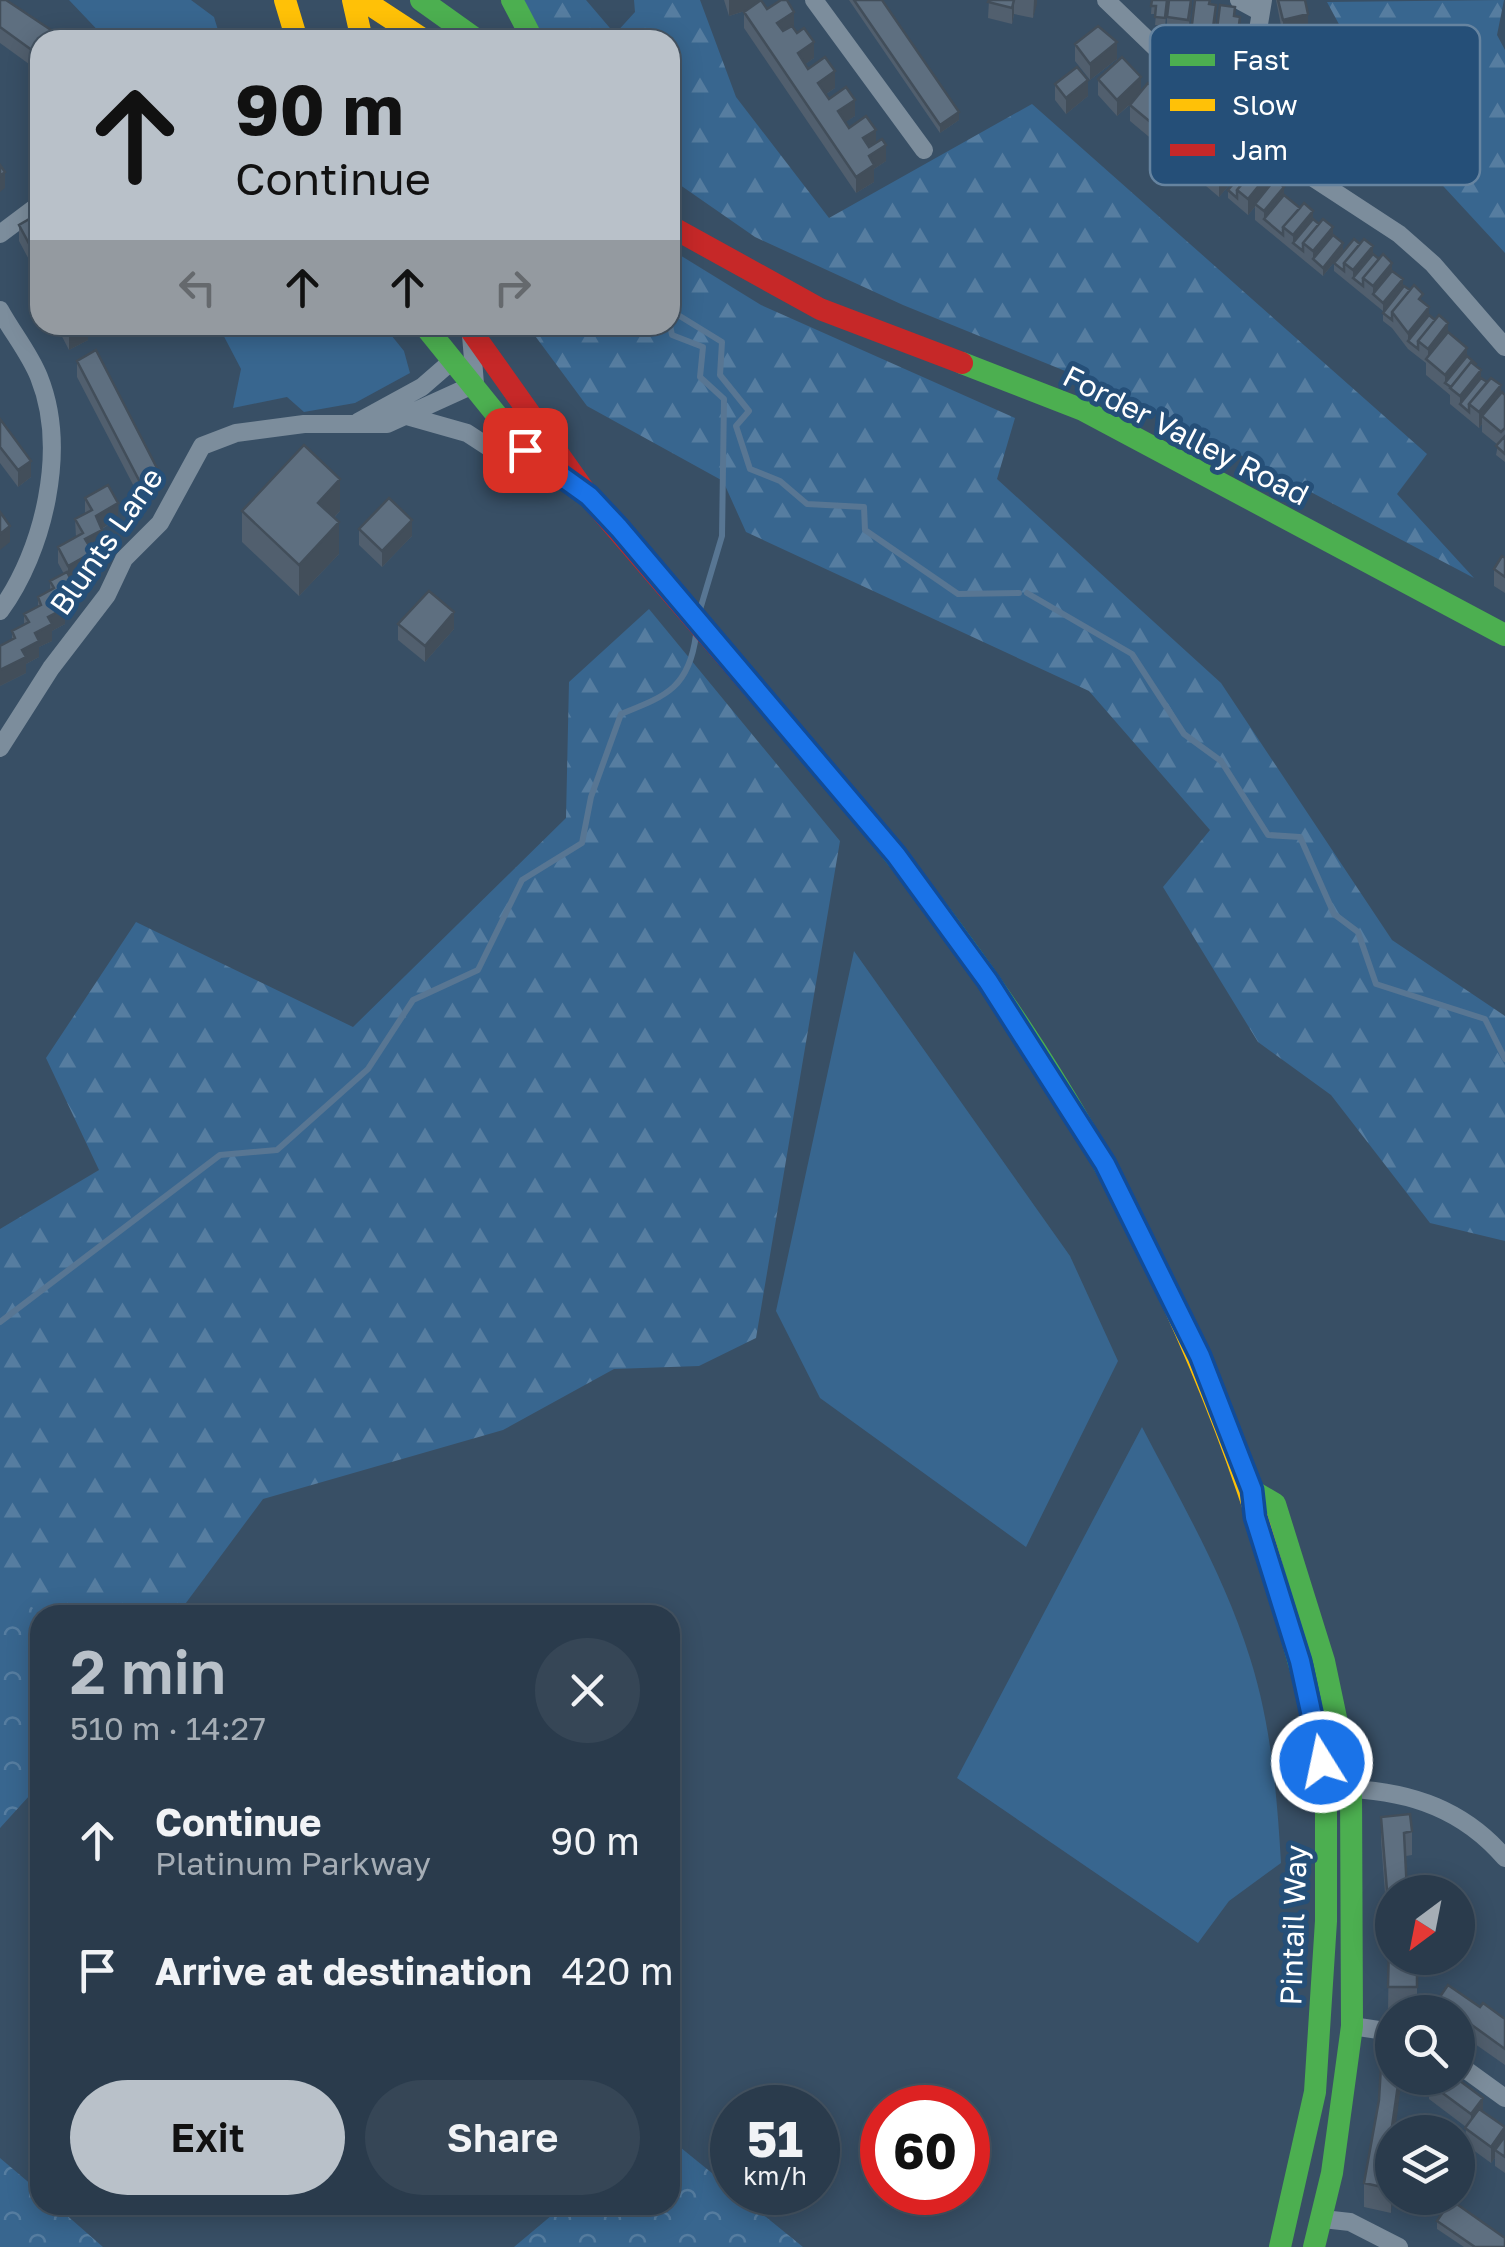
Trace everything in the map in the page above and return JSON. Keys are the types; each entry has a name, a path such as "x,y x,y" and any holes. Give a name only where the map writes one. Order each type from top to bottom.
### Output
{"main road":[{"path":"285,0 294,30"},
{"path":"353,0 360,30"},
{"path":"363,0 409,30"},
{"path":"421,0 464,30"},
{"path":"512,0 528,30"},
{"name":"Forder Valley Road","path":"680,232 748,273 820,309 1083,410 1505,635"},
{"path":"432,335 525,450 589,496"},
{"path":"474,335 589,496 896,855 988,981 1105,1164 1200,1356 1252,1490"},
{"name":"Pintail Way","path":"1252,1490 1275,1504 1282,1523 1324,1661 1351,1788 1352,2026 1323,2219 1314,2247"},
{"name":"Pintail Way","path":"1252,1490 1255,1517 1318,1731 1326,1792 1326,1920 1315,2092 1280,2247"}],"street":[{"path":"814,0 924,150"},
{"path":"1106,0 1150,40"},
{"path":"1239,0 1262,6"},
{"path":"1324,185 1399,234 1445,277 1505,347"},
{"path":"0,234 30,212"},
{"path":"0,310 39,378 50,429 42,529 16,590 0,611"},
{"path":"470,335 476,384 472,386"},
{"path":"353,424 422,387 453,360"},
{"name":"Blunts Lane","path":"0,748 51,668 106,596 124,559 160,523 202,446 236,433 304,424 387,424 472,386"},
{"path":"407,416 467,433 519,467 589,496"},
{"path":"1351,1788 1410,1794 1485,1834 1505,1858"},
{"path":"1352,2026 1375,2029"},
{"path":"1475,2076 1505,2098"},
{"path":"1323,2219 1350,2222 1400,2247"}],"green space":[{"path":"69,0 191,0 214,17 218,30 98,30"},
{"path":"521,0 586,0 612,30 540,30"},
{"path":"634,0 700,0 736,97 829,218 1032,104 1427,454 1397,494 1474,578 1134,399 903,305 755,237 680,185 680,30 619,30 635,12"},
{"path":"1504,0 1497,35 1505,50 1505,253 1442,185 1480,185 1480,25 1339,25 1327,2"},
{"path":"680,255 761,305 1015,418 997,479 1221,683 1392,940 1505,1016 1505,1241 1430,1223 1331,1095 1258,1042 1163,887 1210,830 1089,691 746,532 723,481 587,406 534,335 680,335"},
{"path":"223,335 391,335 404,351 410,373 355,403 304,412 287,397 233,408 241,369"},
{"path":"649,609 840,841 756,1338 699,1366 614,1369 503,1430 263,1499 184,1605 30,1605 30,1668 0,1828 0,1229 99,1170 46,1058 136,922 353,1027 566,818 569,682"},
{"path":"854,951 1070,1256 1118,1361 1026,1547 820,1398 776,1311"},
{"path":"1142,1427 1201,1540 1240,1628 1263,1708 1275,1785 1281,1863 1229,1901 1198,1943 957,1778"},
{"path":"0,1591 30,1606 30,1795 0,1828"},
{"path":"680,2147 710,2171 710,2215 764,2215 803,2247 514,2247 552,2215 680,2215"},
{"path":"0,2158 30,2184 30,2215 66,2215 103,2247 0,2247"}],"building":[{"path":"0,0 6,0 51,30 30,30 30,49 0,27"},
{"path":"761,0 767,9 787,0 794,12 777,23 783,31 792,26 797,33 804,28 814,42 798,53 808,69 825,57 835,71 818,83 829,99 846,87 855,100 838,111 849,128 866,116 876,130 863,138 869,147 882,139 886,145 869,156 874,165 856,177 744,12"},
{"path":"854,0 882,0 959,112 940,125"},
{"path":"989,0 1014,0 1012,8"},
{"path":"1152,0 1167,0 1165,18 1155,17"},
{"path":"1169,0 1191,0 1188,20 1167,17"},
{"path":"1195,0 1210,0 1209,4 1216,5 1213,25 1192,25"},
{"path":"1278,0 1305,0 1308,14 1283,20"},
{"path":"1220,5 1235,7 1239,25 1218,25"},
{"path":"1098,26 1117,42 1090,64 1075,44"},
{"path":"1122,57 1141,77 1117,100 1098,79"},
{"path":"1077,67 1088,80 1066,98 1055,84"},
{"path":"1148,83 1150,85 1150,122 1130,105"},
{"path":"1232,185 1241,185 1237,198 1228,190"},
{"path":"1241,185 1259,185 1248,199 1237,190"},
{"path":"1270,185 1284,187 1264,211 1255,204"},
{"path":"1284,195 1300,208 1283,227 1283,235 1264,219"},
{"path":"1304,203 1313,211 1293,235 1283,227"},
{"path":"30,219 30,245 19,225"},
{"path":"1313,219 1319,224 1303,243 1303,251 1293,243"},
{"path":"1323,219 1333,227 1313,251 1303,243"},
{"path":"1333,235 1343,243 1323,268 1313,259"},
{"path":"1354,239 1360,244 1344,263 1344,271 1334,263"},
{"path":"1364,239 1373,246 1353,270 1344,263"},
{"path":"1373,254 1379,259 1363,278 1363,286 1353,278"},
{"path":"1383,254 1392,263 1373,286 1363,278"},
{"path":"1392,271 1403,279 1383,303 1373,294"},
{"path":"1414,285 1423,294 1419,299 1429,307 1408,333 1392,312"},
{"path":"1404,286 1410,290 1392,312 1392,320 1383,313"},
{"path":"1429,315 1435,320 1418,341 1418,349 1408,341"},
{"path":"1439,315 1448,323 1428,349 1418,341"},
{"path":"1448,332 1467,348 1445,375 1426,359"},
{"path":"96,350 160,474 141,484 77,361"},
{"path":"1467,356 1476,364 1471,362 1451,387 1445,383"},
{"path":"1471,362 1481,370 1460,396 1450,388"},
{"path":"1481,378 1487,382 1469,404 1469,412 1460,404"},
{"path":"1491,378 1501,385 1479,412 1469,404"},
{"path":"1502,392 1505,428 1501,432 1482,416"},
{"path":"0,419 31,461 18,470 0,447"},
{"path":"1505,436 1505,454 1496,446"},
{"path":"304,445 340,479 318,503 339,522 299,565 242,511"},
{"path":"108,485 118,503 96,516 102,530 85,539 93,552 68,566 58,547 83,533 75,519 92,510 85,498"},
{"path":"389,498 412,520 382,551 359,529"},
{"path":"0,512 10,526 0,534"},
{"path":"1502,556 1505,558 1505,577 1494,569"},
{"path":"67,572 77,591 60,600 65,608 48,617 52,624 35,633 39,641 22,650 26,657 0,670 0,646 15,638 12,631 29,622 24,614 41,605 38,597 54,588 50,581"},
{"path":"429,591 454,612 425,646 398,624"},
{"path":"1410,1814 1412,1831 1404,1833 1406,1875 1386,1875 1381,1817"},
{"path":"1388,1975 1417,1975 1417,1987 1388,1987"},
{"path":"1448,1985 1463,1995 1441,1995"},
{"path":"1483,2003 1505,2019 1505,2049 1475,2027 1475,2004 1480,2007"},
{"path":"1475,2092 1483,2098 1471,2114 1445,2095"},
{"path":"1379,2095 1397,2095 1394,2115 1376,2115"},
{"path":"1479,2109 1505,2127 1491,2147 1475,2135 1475,2115"},
{"path":"1375,2122 1375,2185 1364,2183"},
{"path":"1505,2136 1505,2157 1495,2150"},
{"path":"1441,2215 1472,2215 1505,2238 1505,2247 1475,2247 1437,2221"}],"waterway":[{"path":"680,316 722,342 720,375 749,411 736,426 750,469 780,481 807,504 864,507 865,530 958,594 1019,593"},
{"path":"672,335 703,347 700,377 724,399 722,536 699,613"},
{"path":"1027,593 1132,654 1184,734 1221,761 1268,835 1300,837 1334,914 1358,932 1376,984 1485,1019 1505,1059"},
{"path":"0,1322 220,1155 277,1150 368,1069 413,1000 478,970 522,880 582,843 591,797 621,714 673,688 688,667 696,635"}],"traffic: fast":[{"path":"421,0 463,30"},
{"path":"512,0 528,30"},
{"path":"432,335 525,450 567,481"},
{"path":"962,363 1083,410 1505,635"},
{"path":"837,786 923,891 1003,1001 1076,1115 1140,1234"},
{"path":"1251,1490 1275,1504 1324,1661 1351,1789 1352,2026 1332,2173 1314,2247"},
{"path":"1279,1592 1318,1731 1326,1792 1326,1921 1315,2092 1280,2247"}],"traffic: slow":[{"path":"285,0 294,30"},
{"path":"353,0 360,30"},
{"path":"363,0 409,30"},
{"path":"1140,1234 1218,1410 1279,1592"}],"traffic: jam":[{"path":"680,232 820,309 962,363"},
{"path":"474,335 589,497 837,786"}],"route":[{"path":"525,450 589,496 619,528 896,855 988,981 1075,1112 1159,1266 1200,1356 1252,1490 1255,1517 1300,1661 1322,1762"}]}
